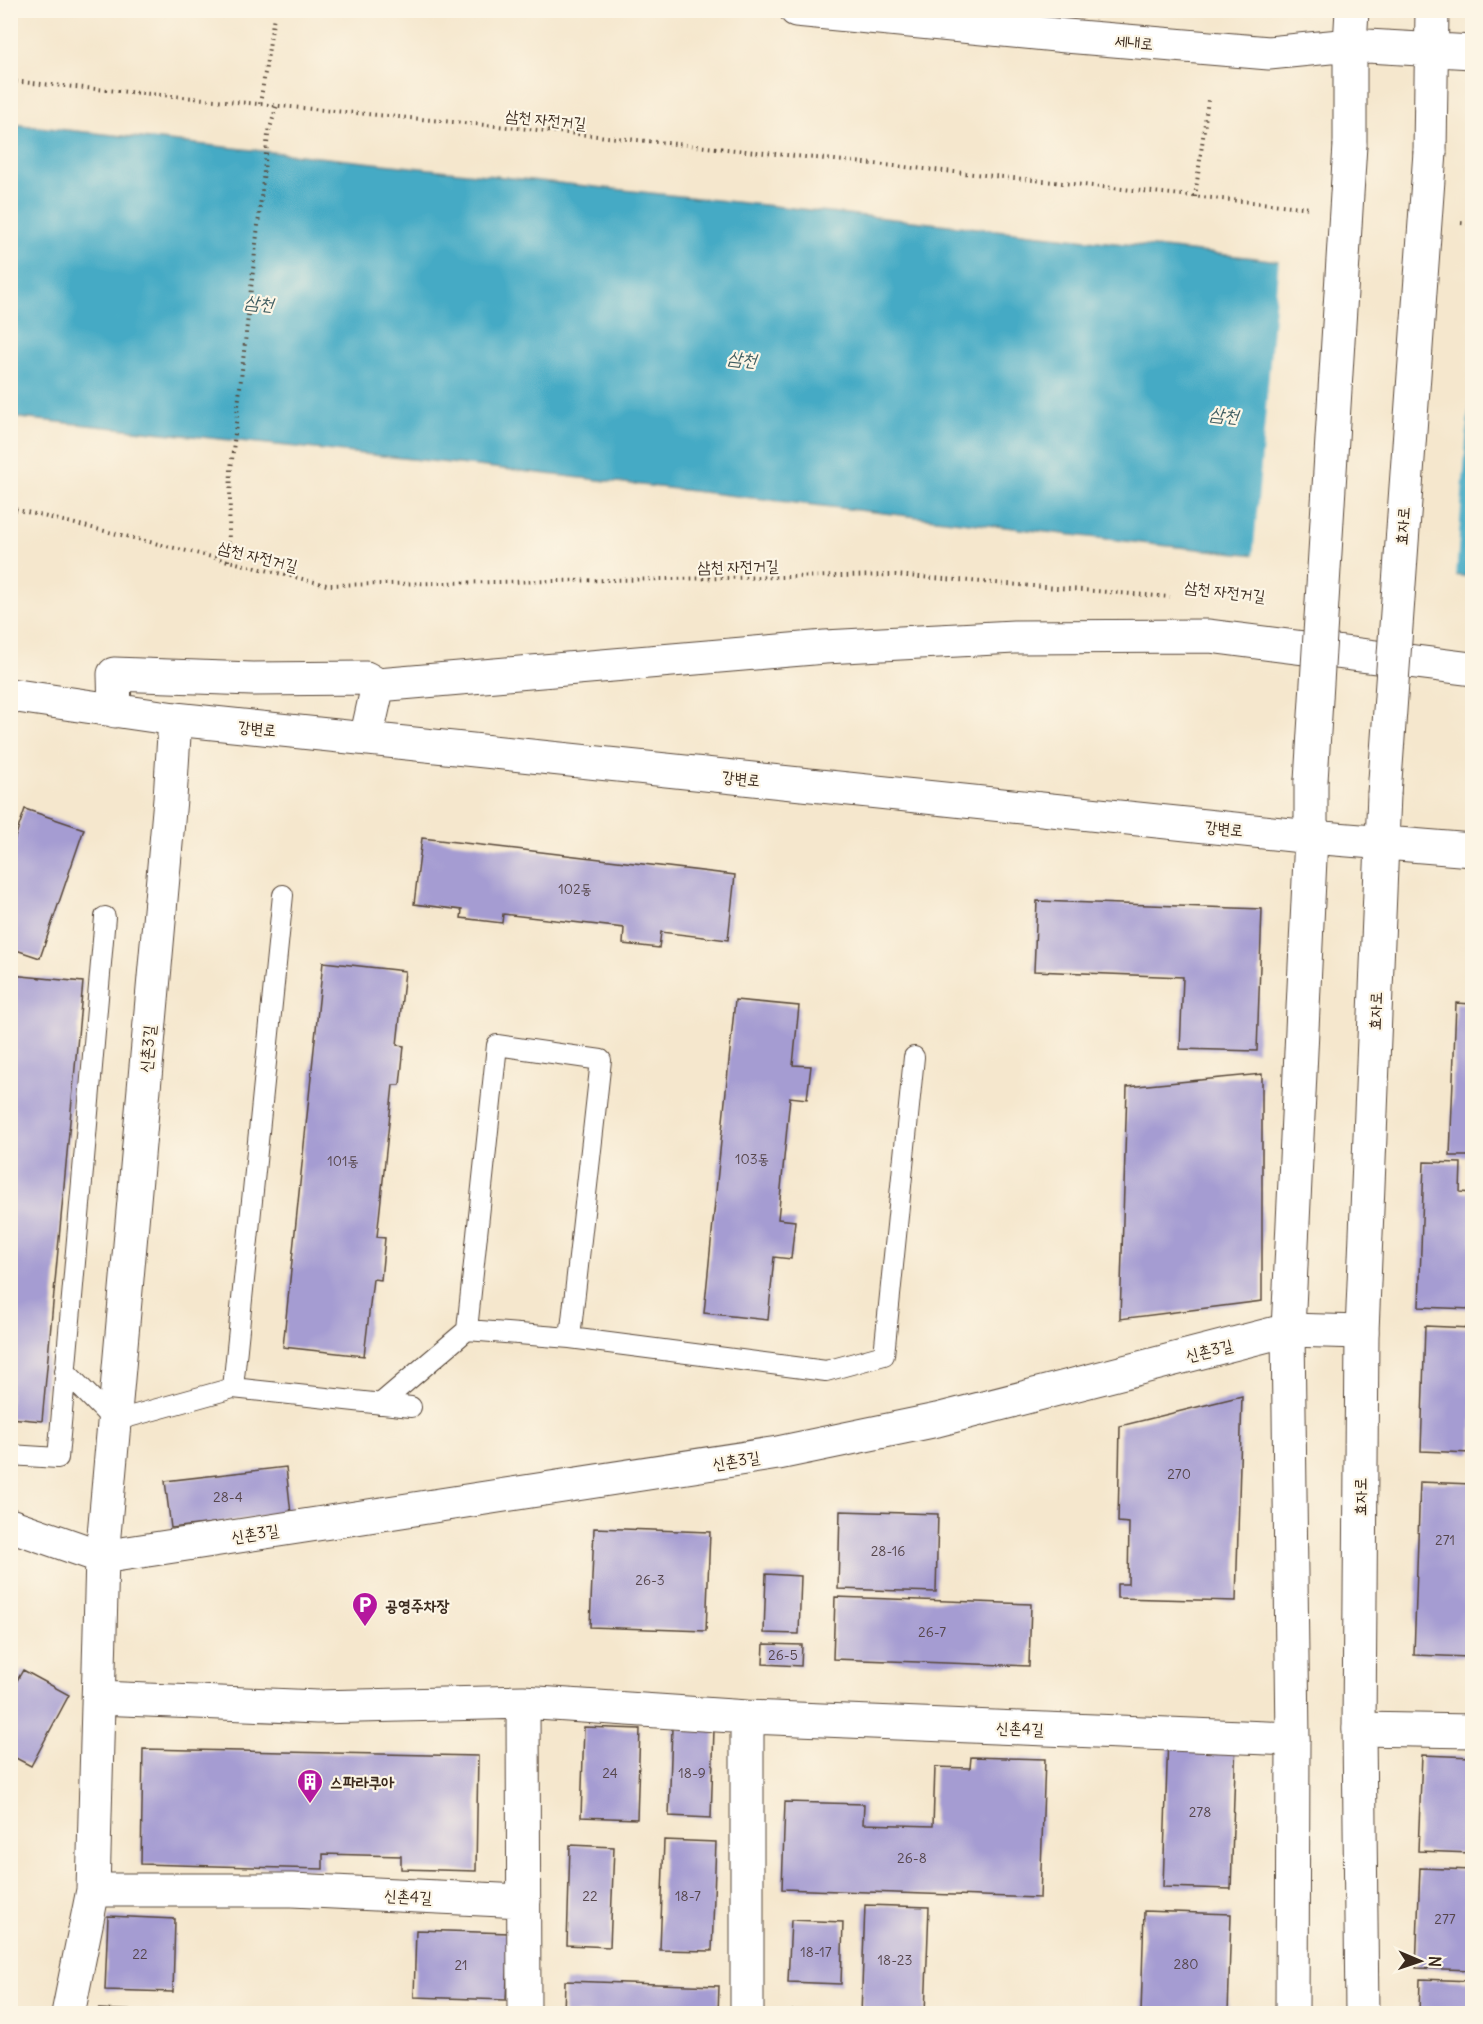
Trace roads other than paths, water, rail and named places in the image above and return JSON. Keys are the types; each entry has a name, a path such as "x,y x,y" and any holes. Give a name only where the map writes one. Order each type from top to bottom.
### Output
{"street":[{"name":"세내로","path":"796,10 1269,53 1350,45 1473,52"},
{"path":"1292,2013 1293,1739 1288,1330 1311,837 1311,781 1350,145 1352,10"},
{"name":"효자로","path":"1362,2013 1359,1729 1362,1332 1384,794 1430,152 1432,10"},
{"path":"115,711 114,674 252,679 366,678 378,685 825,647 1014,637 1209,636 1473,669"},
{"path":"366,739 378,685"},
{"name":"강변로","path":"10,695 176,719 1311,837 1473,850"},
{"name":"신촌3길","path":"68,2013 93,1890 102,1557 176,719"},
{"name":"신촌3길","path":"10,1525 102,1557 778,1453 937,1420 1288,1330 1362,1332"},
{"name":"신촌4길","path":"99,1698 317,1707 523,1702 747,1717 1293,1739"},
{"path":"523,1702 524,2013"},
{"path":"747,1717 747,2013"},
{"path":"1359,1729 1473,1731"},
{"name":"신촌4길","path":"93,1890 292,1890 524,1901"}],"lane":[{"path":"233,1388 283,895"},
{"path":"10,1455 58,1458 105,917"},
{"path":"380,1404 467,1330 497,1045 601,1060 570,1338"},
{"path":"467,1330 570,1338 826,1371 884,1355 914,1057"},
{"path":"65,1371 114,1421 233,1388 411,1407"}],"water":[{"name":"삼천","path":"11,124 1255,258 1472,286 1472,577 1159,545 478,466 11,417"}],"place":[{"name":"공영주차장","path":"365,1628"},
{"name":"스파라쿠아","path":"310,1805"}]}
